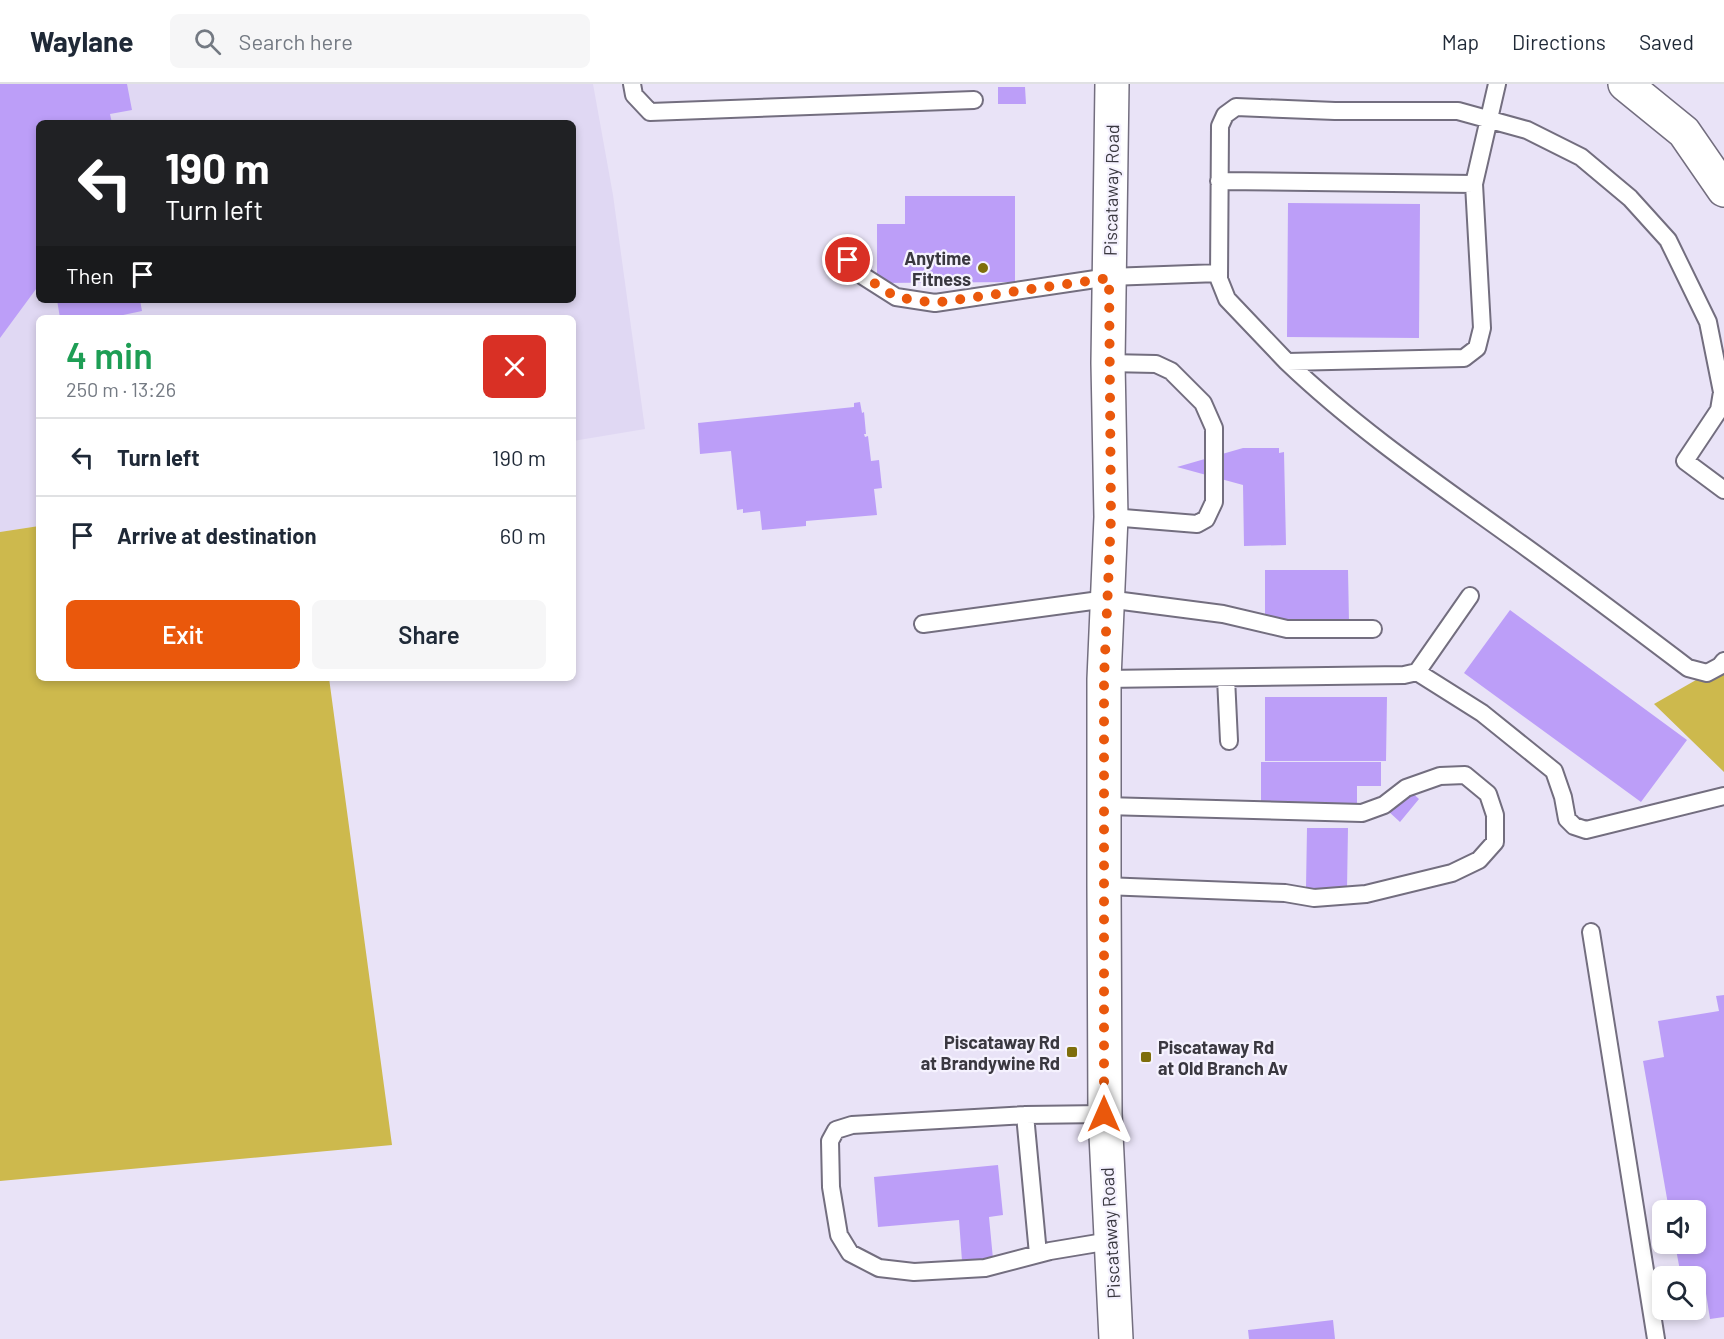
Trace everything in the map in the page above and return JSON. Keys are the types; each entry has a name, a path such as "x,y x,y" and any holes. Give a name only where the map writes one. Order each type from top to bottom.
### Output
{"main road":[{"name":"Piscataway Road","path":"1113,84 1108,363 1111,517 1104,679 1104,1114 1116,1339"},
{"path":"1625,84 1684,132 1724,190"}],"lane":[{"path":"632,84 634,95 650,112 974,100"},
{"path":"1287,362 1464,358 1477,348 1482,328 1474,184 1497,84"},
{"path":"1724,490 1685,462 1719,410 1722,392 1708,322 1668,240 1630,198 1581,157 1527,130 1458,111 1335,111 1236,107 1225,115 1220,126 1219,273 1227,299 1324,397 1406,461 1689,668 1707,673 1724,661"},
{"path":"1219,181 1474,184"},
{"path":"848,260 863,276 896,297 934,303 1109,278 1219,273"},
{"path":"1108,363 1156,364 1171,371 1203,403 1214,428 1214,502 1206,519 1197,524 1111,517"},
{"path":"1104,679 1404,675 1416,672 1470,596"},
{"path":"923,624 1107,599 1222,614 1287,629 1373,629"},
{"path":"1416,672 1482,713 1554,771 1563,797 1567,819 1574,826 1586,830 1724,796"},
{"path":"1226,678 1229,741"},
{"path":"1104,886 1285,893 1314,898 1366,894 1452,873 1479,860 1495,842 1495,815 1488,794 1465,775 1440,776 1406,788 1384,805 1362,813 1105,806"},
{"path":"1591,932 1656,1339"},
{"path":"1104,1114 1025,1115 852,1125 836,1130 830,1141 831,1187 839,1235 850,1253 879,1269 914,1272 985,1268 1038,1254 1110,1241"},
{"path":"1025,1115 1038,1254"}],"shaded area":[{"path":"0,84 593,84 613,195 645,429 576,440 576,315 36,315 36,526 0,532"},
{"path":"36,526 36,681 329,681 392,1145 0,1181 0,532"},
{"path":"1724,664 1724,772 1654,704"}],"building":[{"path":"0,84 127,84 132,110 110,114 111,120 36,120 36,289 0,338"},
{"path":"998,87 1025,87 1026,104 998,104"},
{"path":"905,196 1015,196 1015,282 877,283 877,224 905,224"},
{"path":"1288,203 1420,204 1419,338 1287,337"},
{"path":"58,303 141,303 142,311 123,315 60,315"},
{"path":"860,402 862,413 864,412 866,434 864,434 865,437 868,436 871,461 879,460 882,488 874,489 877,515 806,521 806,526 762,530 760,511 743,513 743,509 737,510 731,451 700,454 698,423 854,407 854,403"},
{"path":"1243,448 1279,448 1279,453 1284,452 1286,545 1244,546 1243,485 1177,467"},
{"path":"1265,570 1348,570 1349,622 1265,623"},
{"path":"1510,610 1687,740 1641,802 1464,673"},
{"path":"1265,697 1387,697 1386,761 1265,761"},
{"path":"1261,762 1381,762 1381,786 1357,786 1357,807 1261,807"},
{"path":"1408,789 1419,799 1400,822 1388,811"},
{"path":"1307,828 1348,828 1347,889 1306,888"},
{"path":"1724,995 1724,1317 1710,1319 1706,1294 1706,1266 1679,1266 1677,1254 1706,1254 1706,1200 1667,1200 1643,1061 1664,1057 1658,1021 1719,1011 1716,996"},
{"path":"998,1165 1003,1215 989,1217 993,1259 962,1261 959,1220 878,1227 874,1177"},
{"path":"1333,1320 1335,1339 1249,1339 1248,1330"}],"place":[{"name":"Anytime Fitness","path":"983,268"},
{"name":"Piscataway Rd at Brandywine Rd","path":"1072,1052"},
{"name":"Piscataway Rd at Old Branch Av","path":"1146,1057"}],"route":[{"path":"848,260 863,276 896,297 934,303 1109,278 1111,517 1104,679 1104,1114"}]}
